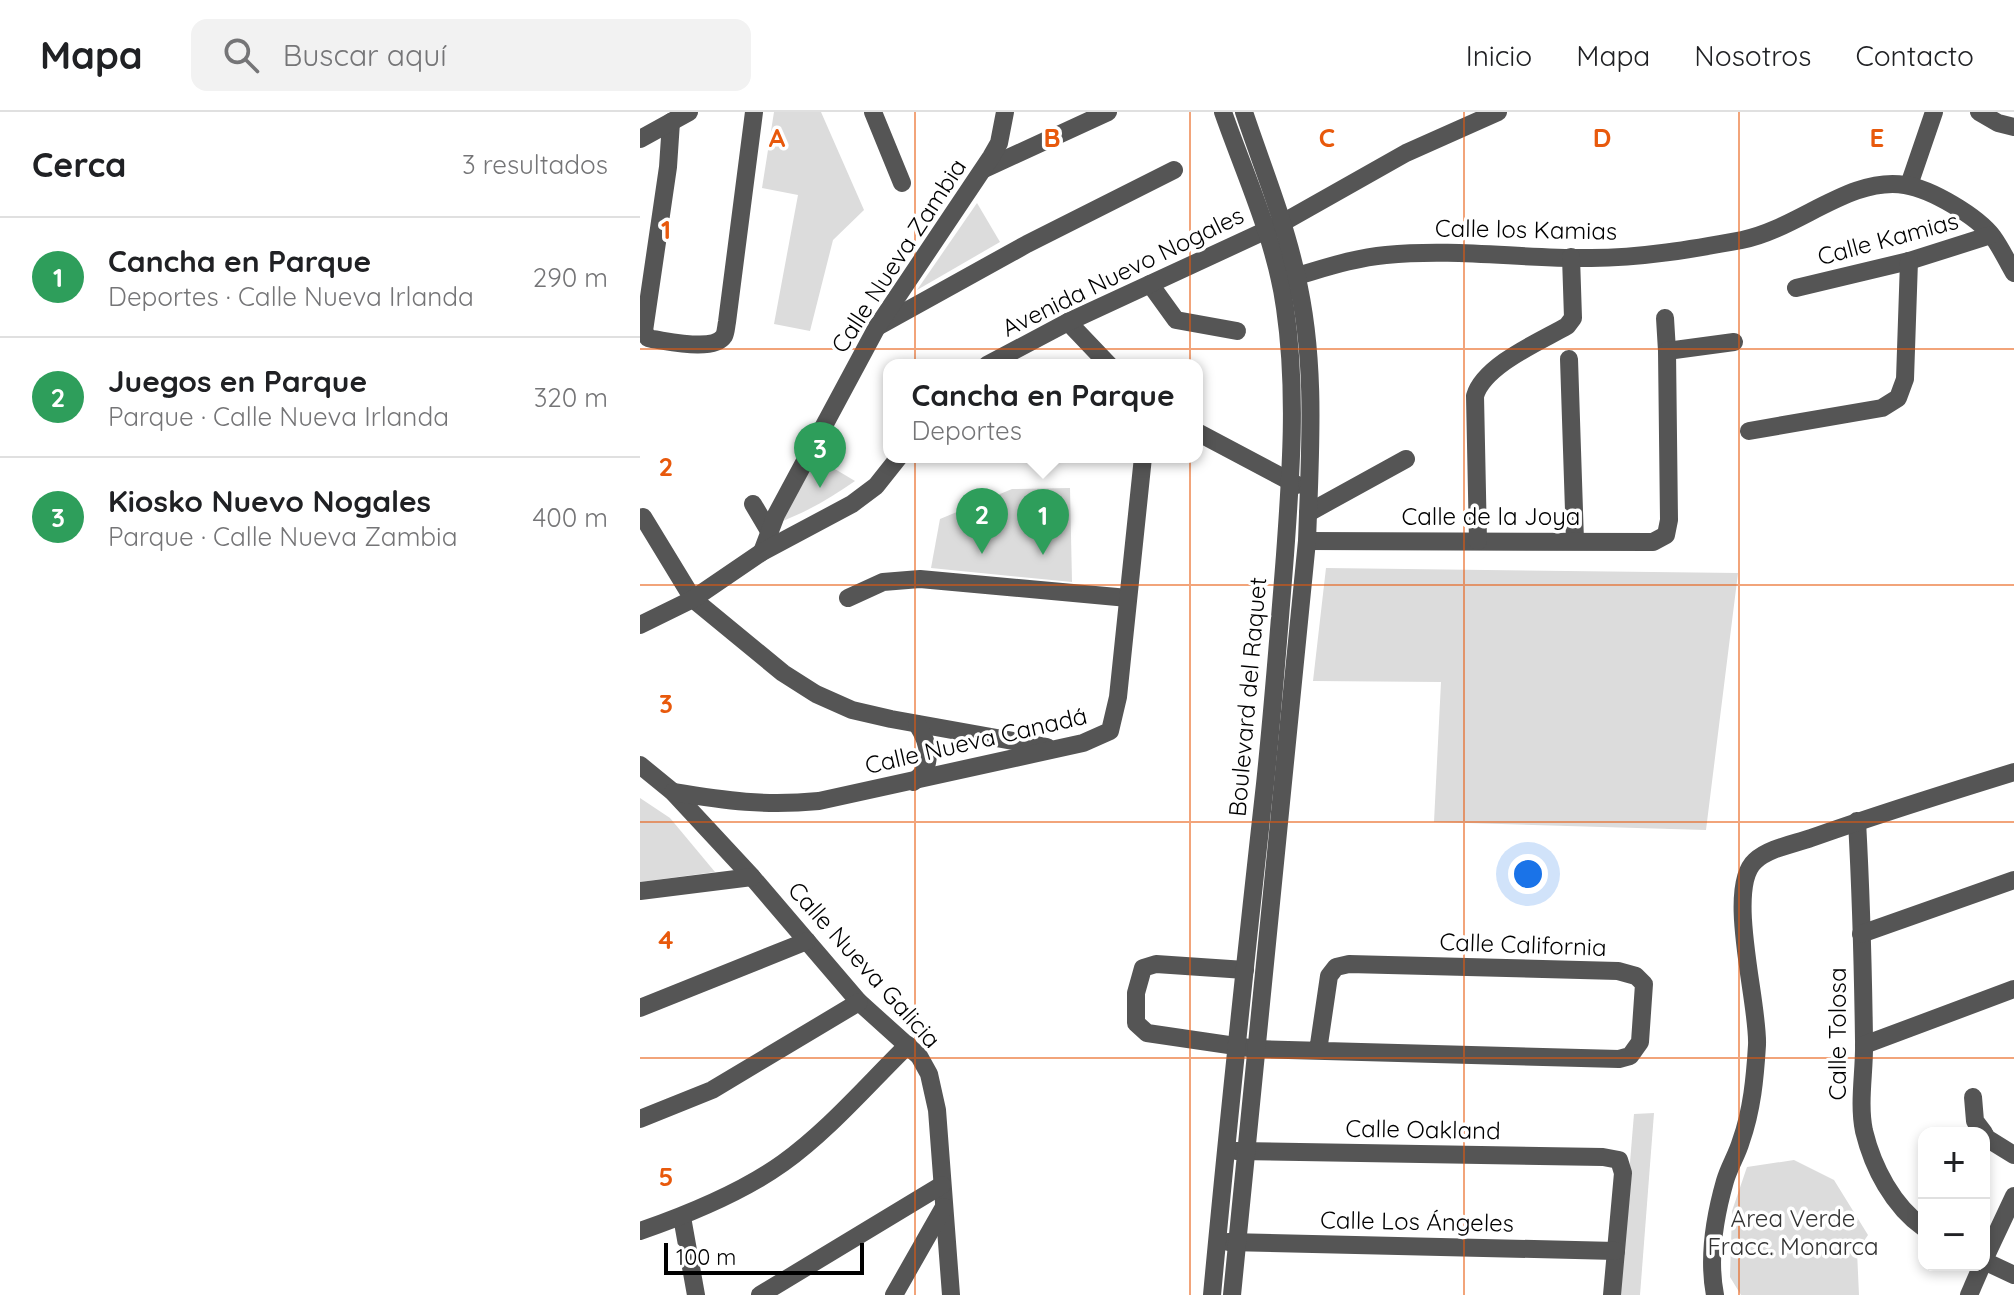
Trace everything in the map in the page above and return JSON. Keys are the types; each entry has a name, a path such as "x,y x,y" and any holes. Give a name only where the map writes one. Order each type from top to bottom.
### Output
{"street":[{"path":"640,139 689,112"},
{"path":"671,122 668,167 644,331 652,339 706,345 724,336 727,322 754,112"},
{"path":"873,112 902,183"},
{"name":"Calle Nueva Zambia","path":"762,552 769,531 877,327 999,143 1005,112"},
{"path":"984,169 1108,112"},
{"name":"Boulevard del Raquet","path":"1223,112 1274,227"},
{"name":"Avenida Nuevo Nogales","path":"998,359 1068,322 1274,227 1406,153 1498,112"},
{"name":"Calle Kamias","path":"1909,185 1934,112"},
{"path":"1979,112 1998,123 2014,127"},
{"name":"Boulevard del Raquet","path":"1232,1295 1310,490 1308,354 1246,113"},
{"path":"877,327 1027,244 1174,170"},
{"name":"Calle los Kamias","path":"1288,278 1382,255 1436,251 1592,258 1743,240 1792,223 1857,189 1873,184 1909,185 1968,214 1991,235 2014,273"},
{"name":"Calle Kamias","path":"1796,288 1909,261 1991,235"},
{"path":"1478,541 1475,396 1478,386 1493,370 1567,326 1573,318 1571,257"},
{"path":"1749,431 1882,408 1898,398 1905,379 1909,261"},
{"name":"Boulevard del Raquet","path":"1212,1295 1235,1046 1275,691 1290,482 1292,389 1285,306 1288,278"},
{"path":"1150,284 1176,320 1237,331"},
{"path":"1665,318 1667,351 1734,342"},
{"path":"1068,322 1103,359"},
{"name":"Calle de la Joya","path":"1307,541 1653,542 1666,535 1668,528 1667,351"},
{"path":"1569,359 1575,541"},
{"path":"1203,435 1310,490"},
{"path":"1308,513 1406,459"},
{"path":"640,625 693,599 762,552 852,504 876,486 894,463"},
{"name":"Calle Nueva Canadá","path":"673,792 740,803 819,801 1083,743 1110,731 1116,716 1142,463"},
{"path":"753,504 769,531"},
{"path":"642,518 693,599 783,673 816,694 852,710 1054,748"},
{"path":"848,598 883,582 920,579 1128,598"},
{"path":"913,782 923,775 927,764 924,736 917,724"},
{"name":"Calle Nueva Galicia","path":"640,765 673,792 752,877 859,1002 908,1045 929,1074 934,1092 951,1295"},
{"path":"1715,1295 1711,1277 1717,1216 1725,1179 1741,1141 1752,1100 1757,1044 1757,1020 1741,916 1749,867 1764,854 2014,772"},
{"name":"Calle Tolosa","path":"1857,821 1864,1045 1861,1085 1863,1128 1882,1180 1918,1224"},
{"path":"640,891 752,877"},
{"path":"1861,934 2014,880"},
{"path":"640,1008 807,941"},
{"name":"Calle California","path":"1245,970 1150,965 1143,968 1136,993 1136,1023 1141,1030 1256,1049 1318,1051 1619,1059 1630,1056 1640,1042 1644,984 1636,976 1618,971 1349,964 1336,967 1329,976 1318,1051"},
{"path":"1864,1045 2014,989"},
{"path":"640,1119 712,1090 859,1002"},
{"path":"640,1231 682,1217 783,1163 813,1139 908,1045"},
{"path":"1973,1097 1975,1121 1980,1127"},
{"path":"1990,1140 2014,1155"},
{"name":"Calle Oakland","path":"1225,1150 1603,1157 1619,1160 1623,1173 1616,1251"},
{"path":"760,1295 942,1185"},
{"path":"1990,1247 2014,1196"},
{"path":"894,1295 944,1207"},
{"path":"682,1217 696,1295"},
{"name":"Calle Los Ángeles","path":"1217,1242 1616,1251"},
{"path":"1612,1295 1616,1251"},
{"path":"1990,1265 2014,1275"},
{"path":"1969,1295 1979,1271"}],"green space":[{"path":"774,112 821,112 864,210 833,240 810,331 774,324 798,195 762,188"},
{"path":"977,203 1000,242 917,290"},
{"path":"813,456 855,481 818,505 777,523"},
{"path":"1070,488 1072,582 931,568 940,519 1012,489"},
{"path":"1326,568 1738,573 1706,830 1434,822 1441,682 1313,681"},
{"path":"640,798 670,818 715,872 640,882"},
{"path":"1654,1113 1640,1295 1619,1295 1634,1114"},
{"name":"Area Verde Fracc. Monarca","path":"1794,1160 1834,1180 1868,1235 1857,1251 1859,1295 1741,1295 1730,1277 1732,1211 1747,1167"}],"place":[{"name":"Kiosko Nuevo Nogales","path":"820,488"},
{"name":"Juegos en Parque","path":"982,554"},
{"name":"Cancha en Parque","path":"1043,555"}]}
